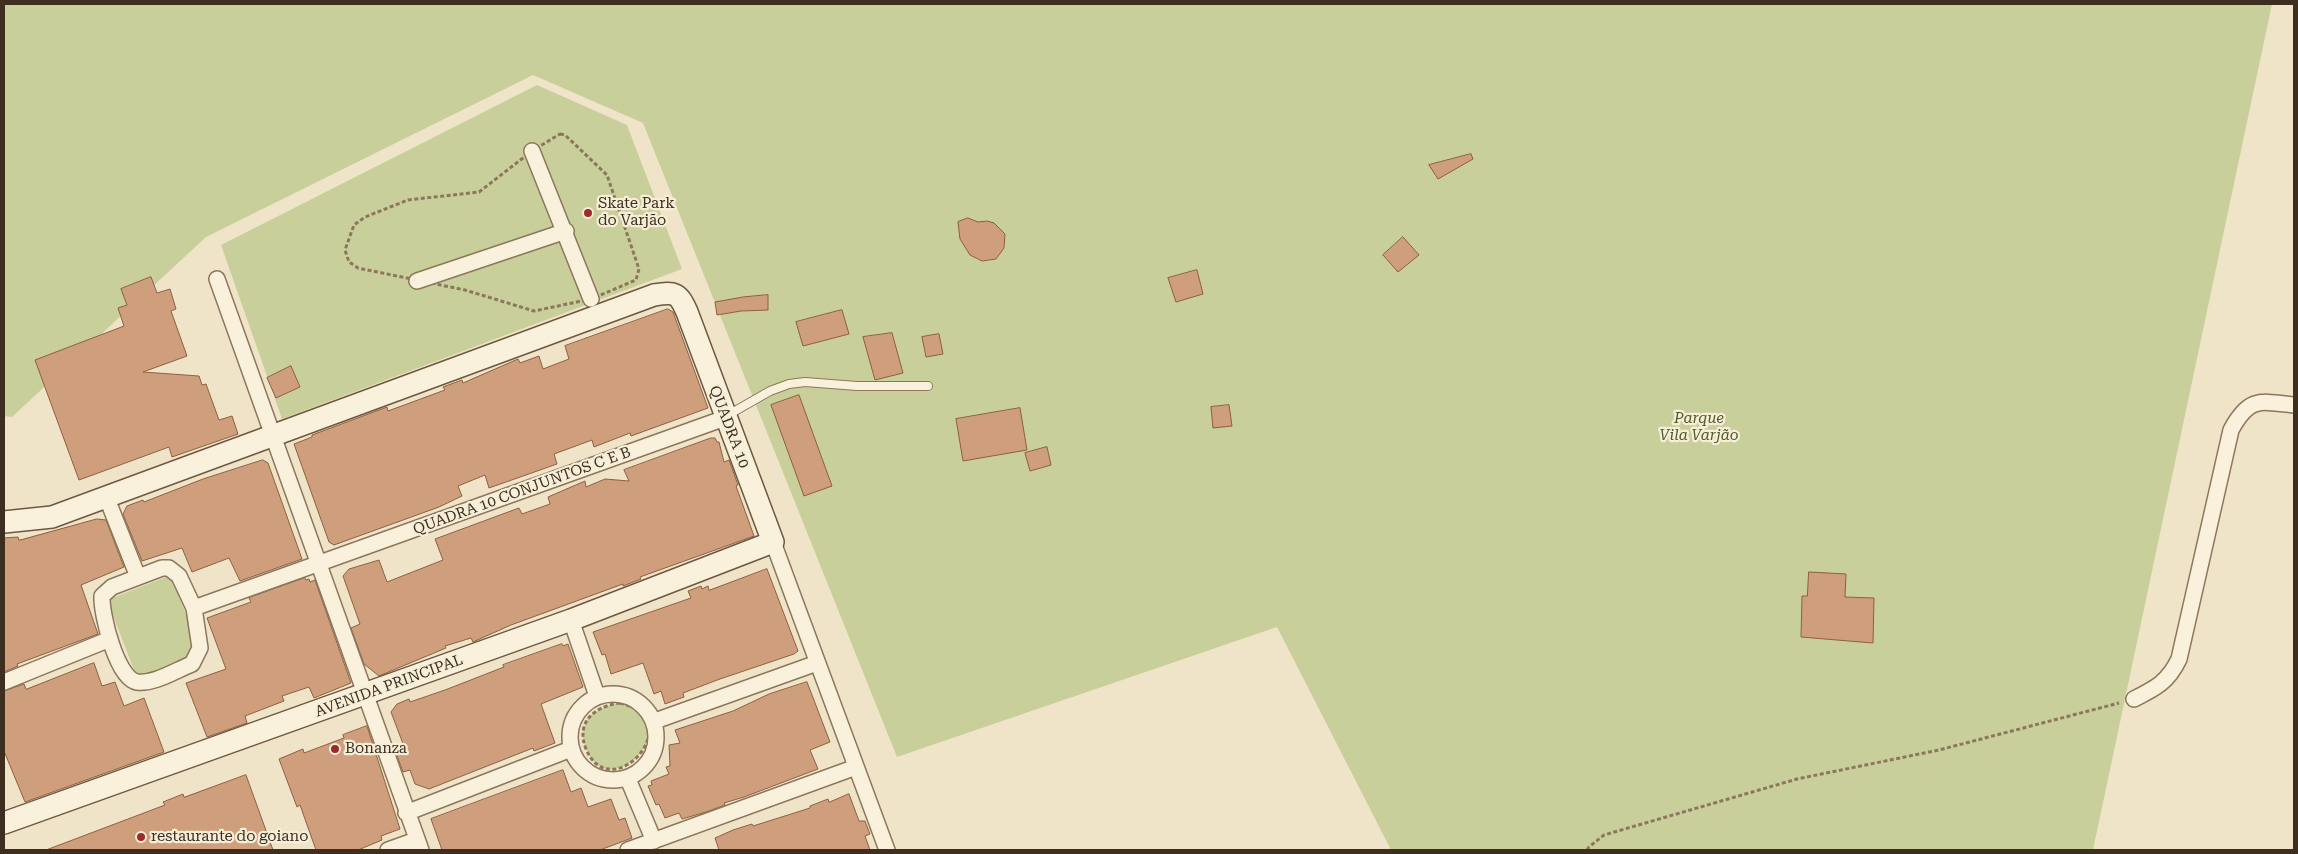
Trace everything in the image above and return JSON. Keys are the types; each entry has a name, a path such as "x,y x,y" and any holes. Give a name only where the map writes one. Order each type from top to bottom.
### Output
{"street":[{"path":"532,151 566,231 591,299"},
{"path":"417,281 566,231"},
{"path":"217,279 419,845 388,850"},
{"name":"QUADRA 10","path":"274,436 654,295 675,294 681,300 687,312 772,542"},
{"path":"2134,699 2158,686 2171,674 2179,660 2231,430 2248,405 2267,402 2294,404"},
{"name":"QUADRA 10 CONJUNTOS C E B","path":"194,608 319,565 725,418"},
{"path":"4,522 52,516 274,436"},
{"path":"106,496 138,577"},
{"path":"772,542 887,850"},
{"name":"AVENIDA PRINCIPAL","path":"4,823 571,620 772,542"},
{"path":"162,568 174,571 179,576 194,608 200,648 195,661 148,682 129,680 124,673 110,639 102,596 112,587 138,577 162,568"},
{"path":"571,620 597,696"},
{"path":"4,682 110,639"},
{"path":"655,721 817,663"},
{"path":"620,693 642,702 655,721 657,744 654,752 647,765 628,779 610,781 593,776 579,765 571,749 570,727 580,709 597,696 620,693"},
{"path":"406,813 571,749"},
{"path":"628,850 856,767"},
{"path":"628,779 654,841"}],"lane":[{"path":"725,418 770,391 789,384 805,382 857,386 928,386"}],"path":[{"path":"1587,850 1604,835 1797,779 1939,750 2134,699"},
{"path":"620,703 633,706 641,712 649,730 649,740 639,757 618,769 604,769 597,766 585,748 583,734 586,720 595,710 607,705 620,703"}],"green space":[{"name":"Parque Vila Varjão","path":"4,4 2272,4 2093,850 1391,850 1277,627 897,757 643,123 533,75 206,237 12,417 4,416"},
{"path":"537,85 627,125 682,269 282,419 221,245"},
{"path":"171,575 201,654 137,678 107,600"},
{"path":"620,703 640,712 649,725 647,740 639,754 627,765 612,769 598,765 586,749 583,731 585,723 595,712"}],"building":[{"path":"1471,154 1473,159 1438,179 1429,165"},
{"path":"968,218 978,222 987,221 994,223 1005,234 1004,248 996,259 982,261 970,255 960,239 958,222"},
{"path":"1403,237 1419,255 1398,272 1383,255"},
{"path":"1197,270 1203,294 1176,302 1168,278"},
{"path":"151,277 157,293 170,289 176,309 171,311 187,356 143,372 199,376 202,385 206,384 219,420 232,416 238,434 172,457 169,447 79,480 35,360 124,326 118,308 127,305 121,289"},
{"path":"768,295 768,310 741,311 717,315 715,302"},
{"path":"668,309 673,312 708,408 631,436 630,433 594,447 592,440 554,454 557,464 489,488 485,475 458,486 462,496 439,507 334,545 329,542 294,444 312,437 312,435 387,407 388,411 445,390 443,387 462,380 463,383 518,359 520,363 539,356 543,369 569,359 565,346"},
{"path":"842,310 849,334 803,346 796,322"},
{"path":"892,333 903,373 875,380 863,337"},
{"path":"939,334 943,354 926,357 922,337"},
{"path":"291,366 300,387 276,398 267,378"},
{"path":"799,395 832,486 804,496 771,405"},
{"path":"1229,405 1232,426 1213,428 1211,407"},
{"path":"1020,408 1027,450 963,461 956,419"},
{"path":"715,438 719,442 724,462 729,460 754,536 640,577 641,579 623,586 623,584 511,625 473,642 471,638 445,646 446,648 379,676 364,664 351,628 360,624 343,576 349,569 379,560 387,582 443,560 435,539 519,508 522,514 550,504 548,497 585,481 586,487 605,479 629,481 624,470"},
{"path":"1047,447 1051,465 1030,471 1025,453"},
{"path":"263,460 268,463 302,559 240,581 229,558 192,572 182,548 142,561 123,514 127,506 143,500 144,502 203,479"},
{"path":"97,519 106,520 124,567 81,585 98,634 17,664 18,666 4,672 4,538 18,537 19,540"},
{"path":"767,569 798,651 794,654 683,693 684,697 665,704 661,691 654,694 643,663 611,674 605,654 602,655 593,632 691,598 688,591 701,586 702,589 708,586 709,590"},
{"path":"1809,572 1846,574 1845,597 1874,598 1873,643 1801,637 1802,596 1807,596"},
{"path":"305,578 306,580 309,579 310,582 315,580 351,683 314,698 309,687 282,696 284,701 245,716 247,723 207,737 186,683 226,669 207,618 251,602 249,598"},
{"path":"562,644 563,646 568,644 583,687 541,704 555,743 534,751 533,748 429,789 415,784 410,770 403,772 396,753 405,749 391,712 397,704 409,699 410,702 445,690 504,667 503,665"},
{"path":"94,663 102,686 115,682 124,706 144,698 164,752 25,802 4,751 4,691 24,684 26,689"},
{"path":"807,682 830,742 810,750 818,769 724,803 725,805 706,812 682,819 679,813 665,818 659,804 656,805 648,786 652,785 651,781 669,774 666,767 670,766 669,745 680,743 675,730 733,711 769,694"},
{"path":"367,726 400,829 381,836 382,840 358,850 316,850 300,805 297,807 279,759 303,749 304,753 344,738 343,735"},
{"path":"563,770 571,792 581,788 588,807 611,799 619,820 625,818 632,838 600,850 442,850 431,819"},
{"path":"246,775 273,850 46,850 165,805 163,802 183,794 184,797"},
{"path":"849,794 859,821 865,821 870,834 865,836 870,850 719,850 715,838 733,830 752,824 753,826 810,808 810,806 828,799 829,802"}],"place":[{"name":"Skate Park do Varjão","path":"588,213"},
{"name":"Bonanza","path":"335,749"},
{"name":"restaurante do goiano","path":"141,837"}]}
